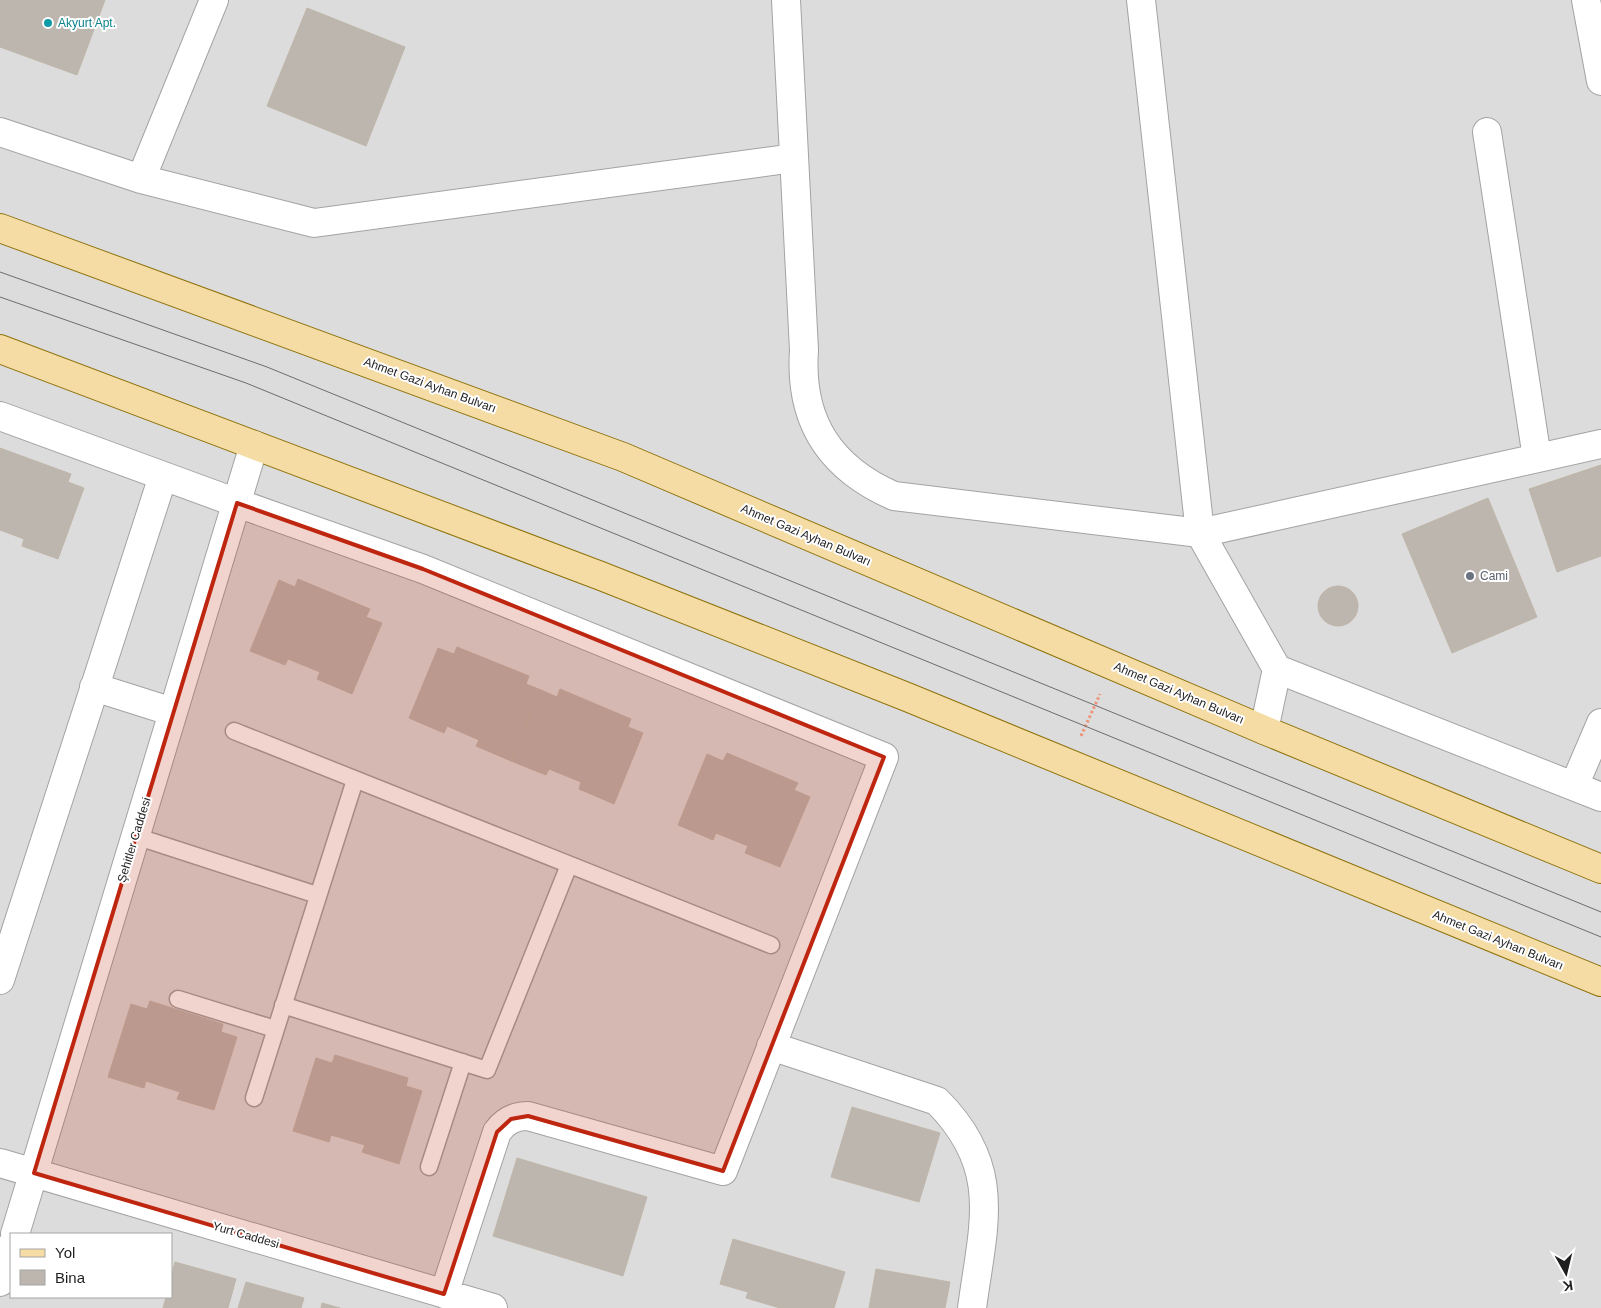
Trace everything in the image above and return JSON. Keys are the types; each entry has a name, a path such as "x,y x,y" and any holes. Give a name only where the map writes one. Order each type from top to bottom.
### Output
{"main road":[{"name":"Ahmet Gazi Ayhan Bulvarı","path":"0,228 623,457 1264,730 1601,869"},
{"name":"Ahmet Gazi Ayhan Bulvarı","path":"0,349 601,576 898,694 1601,982"}],"street":[{"path":"140,179 214,0"},
{"path":"786,0 805,392 818,432 830,449 858,478 876,488 894,496 1200,533 1601,444"},
{"path":"1141,0 1200,533 1277,669 1601,797"},
{"path":"1586,0 1601,81"},
{"path":"0,132 140,179 314,223 794,158"},
{"path":"1487,132 1537,458"},
{"path":"0,416 236,503 423,569 884,756 723,1171 528,1116 519,1116 511,1119 496,1132 444,1294"},
{"name":"Şehitler Caddesi","path":"15,1233 254,445"},
{"path":"0,980 163,476"},
{"path":"1264,730 1277,669"},
{"path":"94,687 173,712"},
{"path":"1574,786 1601,723"},
{"path":"771,1046 937,1101 963,1130 980,1166 985,1205 972,1308"},
{"name":"Yurt Caddesi","path":"0,1163 493,1308"},
{"path":"0,1282 10,1249"}],"lane":[{"path":"234,732 771,945"},
{"path":"254,1098 355,780"},
{"path":"136,836 317,895"},
{"path":"283,1005 487,1070 569,865"},
{"path":"178,999 276,1029"},
{"path":"429,1167 463,1062"}],"path":[{"path":"1067,763 1114,666"}],"highlighted area":[{"path":"237,503 423,569 884,757 723,1171 528,1116 511,1119 497,1132 444,1294 34,1173"}],"shaded area":[{"path":"0,0 1601,0 1601,1308 0,1308"}],"building":[{"name":"Akyurt Apt.","path":"0,0 105,0 77,75 0,47"},
{"path":"307,8 405,47 366,146 267,106"},
{"path":"0,448 71,474 68,482 84,488 58,559 22,546 24,539 0,530"},
{"path":"1601,465 1601,556 1557,572 1529,489"},
{"name":"Cami","path":"1488,498 1537,617 1452,653 1402,534"},
{"path":"298,579 370,609 366,617 382,623 352,694 317,679 320,672 288,659 285,665 250,651 279,580 295,587"},
{"path":"1342,586 1349,589 1355,595 1358,606 1357,614 1349,623 1342,626 1334,626 1327,623 1319,614 1318,602 1321,595 1330,587"},
{"path":"457,647 529,676 526,684 541,690 511,761 476,746 479,740 447,726 444,733 409,718 438,648 454,654"},
{"path":"560,689 631,719 628,727 643,733 614,804 579,789 581,782 549,769 546,775 511,761 541,690 557,697"},
{"path":"727,753 798,783 794,790 810,797 780,867 745,853 748,846 716,833 713,840 678,825 707,754 723,761"},
{"path":"150,1001 223,1024 221,1032 237,1037 214,1110 177,1099 180,1092 146,1081 144,1088 108,1077 131,1004 147,1009"},
{"path":"335,1055 408,1078 406,1086 422,1091 399,1164 362,1152 365,1145 331,1135 329,1142 293,1131 316,1058 332,1063"},
{"path":"852,1107 940,1133 919,1202 831,1177"},
{"path":"517,1158 647,1197 623,1276 493,1236"},
{"path":"733,1239 845,1272 834,1308 780,1308 746,1298 748,1292 720,1284"},
{"path":"175,1262 236,1279 228,1308 163,1308 166,1298 172,1298 172,1273"},
{"path":"876,1269 950,1282 945,1308 869,1308"},
{"path":"246,1282 304,1298 301,1308 238,1308"},
{"path":"322,1303 340,1308 321,1308"}],"tram line":[{"path":"0,272 267,367 1601,912"},
{"path":"0,297 246,383 1601,937"}],"place":[{"name":"Akyurt Apt.","path":"48,23"},
{"name":"Cami","path":"1470,576"}]}
